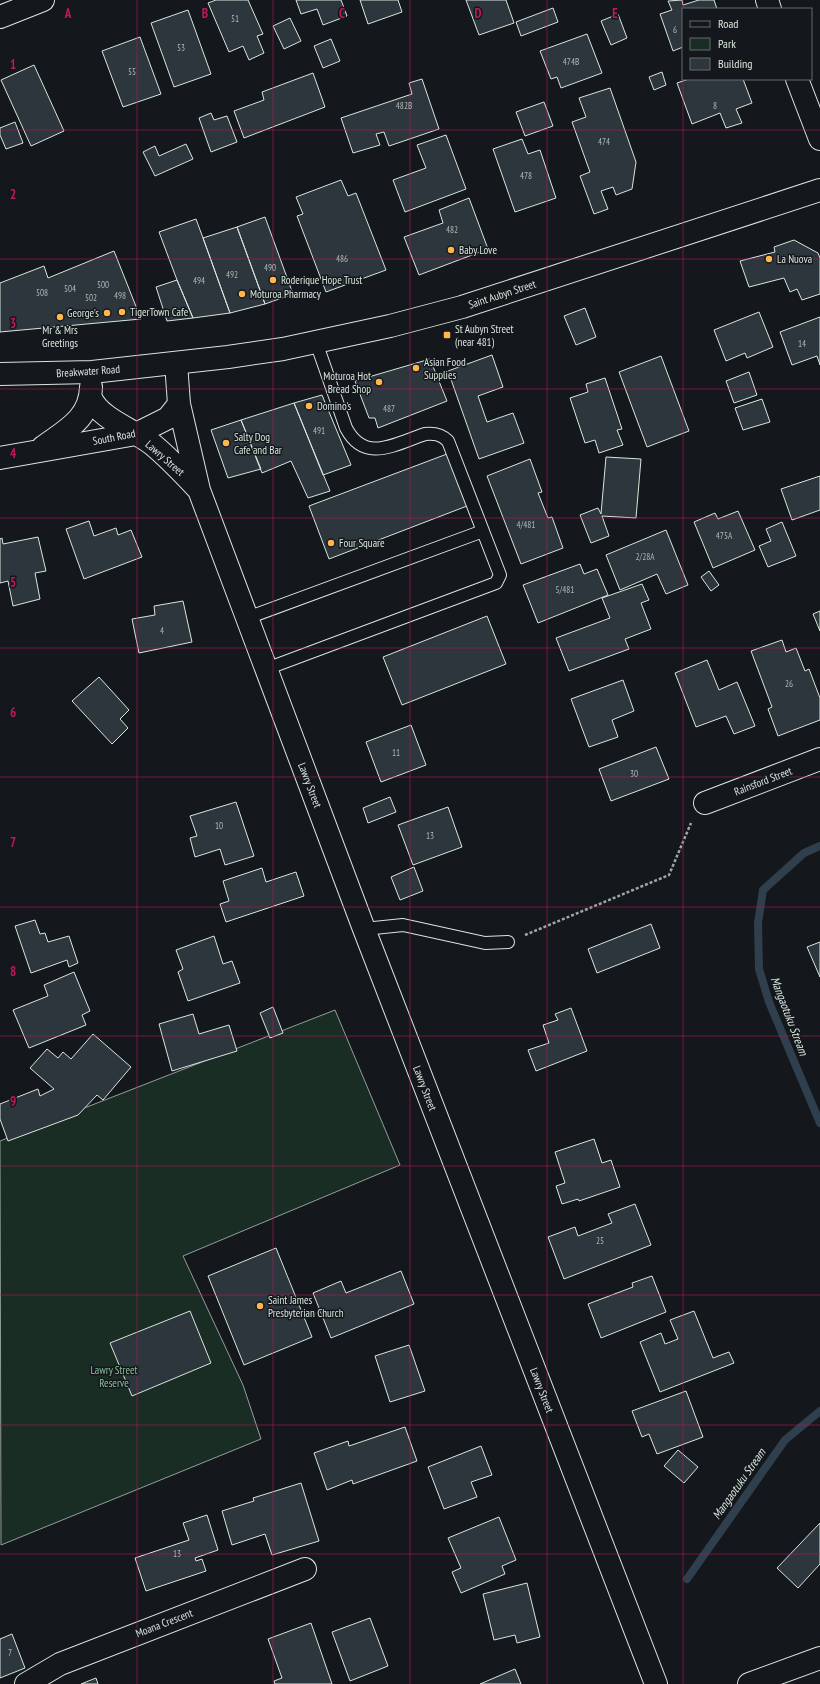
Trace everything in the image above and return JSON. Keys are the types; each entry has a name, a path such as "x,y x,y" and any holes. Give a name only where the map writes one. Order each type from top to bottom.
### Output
{"main road":[{"path":"0,16 43,0"},
{"path":"797,80 820,139"},
{"name":"Saint Aubyn Street","path":"176,362 275,350 390,326 462,307 820,190"},
{"name":"Breakwater Road","path":"0,374 92,372 176,362"},
{"name":"Lawry Street","path":"176,362 180,404 199,490 364,929 656,1684"},
{"path":"91,398 92,372"},
{"name":"Lawry Street","path":"91,398 97,409 151,444 177,467 199,490"},
{"name":"South Road","path":"38,450 78,421 83,415 91,398"},
{"name":"South Road","path":"0,458 38,450 136,434 168,418 180,404"},
{"name":"Rainsford Street","path":"705,803 820,759"},
{"name":"Moana Crescent","path":"26,1684 60,1664 305,1569"},
{"path":"749,1684 819,1660"}],"lane":[{"path":"266,670 496,583 499,579 499,571 448,441 439,434 425,434 388,446 373,449 357,444 352,439 346,428 316,342"},
{"path":"247,618 483,530"},
{"path":"364,929 403,926 485,943 508,942"}],"path":[{"path":"508,942 669,875 693,819 705,803"}],"green space":[{"name":"Lawry Street Reserve","path":"335,1010 400,1165 183,1256 243,1385 261,1439 1,1545 0,1141"}],"building":[{"path":"216,0 248,0 263,34 257,36 264,53 249,60 243,46 229,52 208,3"},
{"path":"296,0 341,0 347,16 323,25 317,9 301,14"},
{"path":"360,0 398,0 402,12 368,24"},
{"path":"466,0 506,0 514,23 479,35"},
{"path":"682,0 683,5 699,0 714,0 717,8 682,8 682,47 673,51 660,14 672,10 668,1"},
{"path":"553,8 558,22 521,36 516,22"},
{"path":"188,10 211,74 174,87 151,23"},
{"path":"618,14 627,38 611,45 601,21"},
{"path":"290,18 301,41 284,49 273,26"},
{"path":"587,34 602,73 561,88 557,77 551,79 540,51"},
{"path":"140,37 161,94 123,107 102,51"},
{"path":"331,39 340,61 323,68 314,46"},
{"path":"34,65 64,131 31,146 1,80"},
{"path":"662,72 666,85 654,90 649,77"},
{"path":"313,73 325,107 244,138 234,111 264,100 262,92"},
{"path":"422,79 439,129 389,146 384,132 376,134 380,145 353,153 341,118 412,94 409,83"},
{"path":"686,80 743,80 752,103 736,109 742,123 726,128 720,113 692,124 677,83"},
{"path":"610,88 636,162 632,189 616,195 613,187 601,191 608,209 594,214 580,176 590,172 572,122 586,117 579,98"},
{"path":"544,102 553,126 525,136 516,112"},
{"path":"211,113 214,120 227,116 237,142 211,152 199,118"},
{"path":"15,122 23,143 6,149 0,135 0,128"},
{"path":"446,135 466,189 405,212 393,180 426,168 417,145"},
{"path":"522,139 528,154 540,150 556,198 515,212 493,149"},
{"path":"186,144 193,159 155,176 143,152 155,146 159,156"},
{"path":"341,180 348,196 356,193 386,270 326,292 297,216 303,214 296,197"},
{"path":"469,198 488,249 419,275 404,237 443,223 439,210"},
{"path":"265,217 293,294 265,304 237,227"},
{"path":"196,219 230,313 193,318 159,232"},
{"path":"237,227 265,304 230,313 203,238"},
{"path":"794,240 818,253 820,258 820,294 802,300 797,289 790,292 784,278 749,287 740,261 775,252 774,247"},
{"path":"114,251 141,319 0,332 0,283 44,266 48,278"},
{"path":"177,280 193,318 167,321 156,287"},
{"path":"585,308 596,337 576,345 564,316"},
{"path":"759,312 773,347 747,358 745,353 726,361 714,330"},
{"path":"820,317 820,365 817,356 792,365 780,332"},
{"path":"492,355 503,387 478,396 487,422 513,413 524,443 479,459 448,371"},
{"path":"661,356 689,431 647,447 619,372"},
{"path":"430,359 447,401 378,428 375,418 369,418 355,381"},
{"path":"749,372 757,395 734,403 726,381"},
{"path":"605,378 622,429 617,430 623,445 599,453 595,440 585,443 570,398 588,392 586,384"},
{"path":"322,395 351,465 323,475 294,403"},
{"path":"762,399 770,422 743,430 735,408"},
{"path":"294,403 330,491 308,498 291,461 262,473 241,420"},
{"path":"241,420 261,469 228,478 211,430"},
{"path":"447,454 467,506 329,559 309,506"},
{"path":"606,457 641,459 636,518 602,516 609,536 591,543 580,515 598,508 601,514"},
{"path":"530,459 542,492 538,493 548,518 552,517 563,548 521,564 487,476"},
{"path":"820,476 820,510 792,520 781,489"},
{"path":"738,511 755,550 713,568 694,522 715,513 718,519"},
{"path":"89,521 94,536 116,528 118,535 131,530 142,557 84,579 66,529"},
{"path":"782,522 796,556 768,567 759,546 771,541 766,529"},
{"path":"666,530 688,585 666,594 657,574 620,590 606,555"},
{"path":"38,537 46,571 35,573 40,599 13,606 8,581 0,583 0,539 2,538 3,544"},
{"path":"580,564 584,574 597,569 608,595 538,623 523,585"},
{"path":"709,571 719,585 711,591 701,577"},
{"path":"642,584 649,600 641,603 651,629 625,639 629,649 569,671 556,638 610,618 602,598"},
{"path":"183,601 192,642 139,653 132,619 155,615 154,606"},
{"path":"820,611 820,631 813,614"},
{"path":"487,616 506,664 402,705 383,657"},
{"path":"782,640 786,652 796,648 805,671 809,669 820,698 820,720 778,736 768,709 772,707 751,651"},
{"path":"707,660 719,690 737,682 755,726 734,734 726,716 696,727 675,673"},
{"path":"99,677 129,710 120,719 128,728 112,744 72,701"},
{"path":"623,680 634,711 612,720 618,737 589,747 571,699"},
{"path":"411,725 426,765 381,782 366,742"},
{"path":"656,747 669,779 611,801 599,769"},
{"path":"390,797 396,812 368,823 363,808"},
{"path":"236,802 254,856 225,865 220,849 195,857 190,838 197,836 190,816"},
{"path":"448,807 462,847 413,865 398,825"},
{"path":"414,867 423,891 400,900 391,877"},
{"path":"262,868 266,882 296,872 304,896 226,922 220,904 229,901 223,881"},
{"path":"35,920 40,934 45,933 48,942 69,936 78,963 69,967 67,960 31,973 15,926"},
{"path":"651,924 660,948 597,973 588,949"},
{"path":"214,936 223,964 232,961 240,983 188,1001 178,972 183,969 176,950"},
{"path":"820,942 820,977 807,947"},
{"path":"74,972 90,1011 82,1015 86,1025 29,1048 13,1010 48,996 44,985"},
{"path":"273,1007 283,1033 270,1038 260,1013"},
{"path":"571,1008 587,1051 536,1071 528,1050 549,1043 543,1025 558,1020 555,1014"},
{"path":"193,1014 199,1034 229,1025 237,1051 172,1071 159,1024"},
{"path":"93,1034 131,1067 103,1100 97,1095 78,1115 8,1141 0,1119 0,1104 38,1089 40,1096 54,1089 30,1068 47,1049 58,1058 63,1052 71,1059"},
{"path":"594,1139 602,1163 611,1160 620,1187 579,1201 578,1199 562,1204 556,1186 565,1183 555,1152"},
{"path":"635,1204 651,1245 564,1279 548,1237 575,1227 578,1236 612,1223 608,1214"},
{"name":"Saint James Presbyterian Church","path":"276,1248 312,1337 244,1365 208,1276"},
{"path":"401,1271 414,1304 331,1338 313,1293 341,1281 346,1293"},
{"path":"652,1276 666,1312 601,1338 588,1304 633,1287 632,1283"},
{"path":"190,1311 211,1363 132,1396 110,1343"},
{"path":"694,1311 713,1358 729,1352 734,1363 660,1392 640,1342 661,1333 665,1344 678,1339 670,1320"},
{"path":"409,1345 425,1391 390,1402 375,1356"},
{"path":"686,1391 703,1437 657,1454 649,1434 642,1437 632,1411"},
{"path":"405,1427 417,1461 353,1484 352,1480 327,1490 314,1453 348,1441 349,1446"},
{"path":"481,1446 492,1475 471,1482 477,1497 444,1509 428,1467"},
{"path":"678,1450 698,1467 684,1483 664,1466"},
{"path":"301,1483 319,1541 272,1555 265,1534 232,1545 222,1511 254,1501 253,1498"},
{"path":"207,1515 218,1550 195,1558 196,1561 202,1559 206,1571 146,1591 135,1558 189,1540 183,1523"},
{"path":"499,1517 516,1560 502,1566 505,1574 461,1593 452,1572 461,1568 448,1538"},
{"path":"820,1523 820,1564 798,1588 777,1568"},
{"path":"527,1583 540,1637 517,1643 515,1635 494,1640 483,1594"},
{"path":"370,1618 388,1666 350,1681 332,1632"},
{"path":"311,1623 332,1684 275,1684 274,1681 282,1678 268,1639"},
{"path":"12,1634 25,1668 0,1678 0,1639"},
{"path":"515,1669 521,1684 480,1684"},
{"path":"96,1678 98,1684 81,1684"}],"waterway":[{"name":"Mangaotuku Stream","path":"820,846 804,853 763,890 758,923 759,969 769,1002 820,1123"},
{"name":"Mangaotuku Stream","path":"687,1579 785,1440 820,1411"}],"place":[{"name":"Baby Love","path":"451,250"},
{"name":"La Nuova","path":"769,259"},
{"name":"Roderique Hope Trust","path":"273,280"},
{"name":"Moturoa Pharmacy","path":"242,294"},
{"name":"TigerTown Cafe","path":"122,312"},
{"name":"George's","path":"107,313"},
{"name":"Mr & Mrs Greetings","path":"60,317"},
{"name":"St Aubyn Street (near 481)","path":"447,335"},
{"name":"Asian Food Supplies","path":"416,368"},
{"name":"Moturoa Hot Bread Shop","path":"379,382"},
{"name":"Domino's","path":"309,406"},
{"name":"Salty Dog Cafe and Bar","path":"226,443"},
{"name":"Four Square","path":"331,543"},
{"name":"Saint James Presbyterian Church","path":"260,1306"}]}
